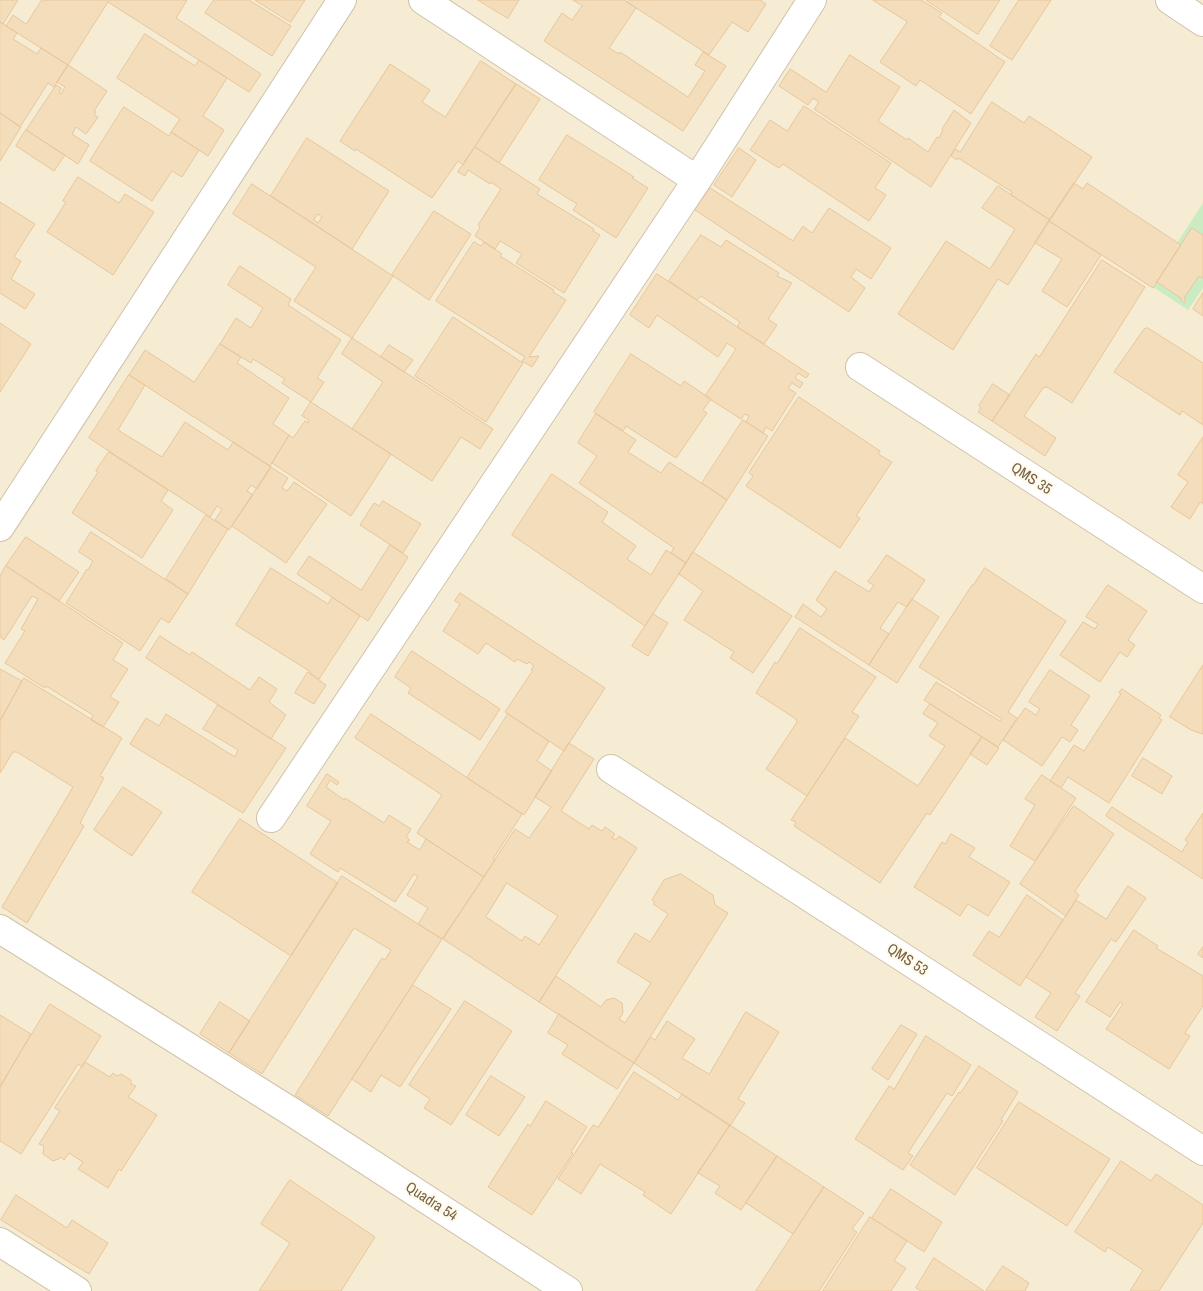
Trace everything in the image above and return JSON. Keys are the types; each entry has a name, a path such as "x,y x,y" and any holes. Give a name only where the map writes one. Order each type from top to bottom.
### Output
{"street":[{"path":"0,527 342,0"},
{"path":"423,0 697,180"},
{"path":"271,818 697,180 812,0"},
{"path":"1170,0 1203,22"},
{"name":"QMS 35","path":"860,367 1203,589"},
{"name":"QMS 53","path":"612,769 1203,1151"},
{"name":"Quadra 54","path":"0,929 295,1114 568,1291"},
{"path":"0,1242 76,1291"}],"shaded area":[{"path":"0,0 1203,0 1203,1291 0,1291"}],"green space":[{"path":"1203,203 1203,288 1188,310 1150,285"}],"building":[{"path":"0,0 18,0 3,24 0,22"},
{"path":"42,0 105,0 108,2 68,65 6,26 13,15 26,24"},
{"path":"109,0 187,0 176,18 261,74 249,92 108,2"},
{"path":"214,0 249,0 291,26 272,56 205,13"},
{"path":"255,0 305,0 291,22"},
{"path":"478,0 519,0 508,18"},
{"path":"573,0 624,0 636,8 609,48 619,54 620,52 688,97 705,71 695,65 703,52 726,66 683,131 544,41 562,13 572,20 582,6"},
{"path":"629,0 760,0 766,4 748,32 732,22 709,55 627,2"},
{"path":"873,0 921,0 942,13 939,17 1005,62 971,114 920,80 916,86 880,62 907,22"},
{"path":"926,0 1000,0 978,34"},
{"path":"1019,0 1051,0 1012,60 990,46"},
{"path":"0,22 17,33 13,39 37,54 41,48 68,65 54,87 48,83 20,127 0,113"},
{"path":"145,34 195,66 199,60 227,78 203,116 224,130 208,156 171,132 180,119 117,78"},
{"path":"850,55 900,87 878,121 928,152 937,137 939,138 942,129 954,110 971,123 931,187 814,109 819,102 813,98 808,105 779,86 790,69 826,92"},
{"path":"481,61 516,84 463,165 458,161 432,198 356,149 355,151 340,141 390,64 430,90 422,102 445,117"},
{"path":"68,65 107,91 94,111 96,112 94,115 98,117 86,134 76,127 72,134 89,145 78,164 26,130 56,85 61,88 59,93 61,94 65,87 57,82"},
{"path":"516,84 540,99 499,163 475,147"},
{"path":"992,102 1024,123 1029,116 1092,157 1050,220 1011,195 1012,192 958,158 957,160 951,156 955,149 960,152"},
{"path":"804,106 891,163 875,188 886,195 869,221 783,164 779,168 750,150 770,120 787,131"},
{"path":"124,107 169,136 171,132 199,150 182,177 172,171 152,201 90,161"},
{"path":"0,113 21,127 0,161"},
{"path":"26,130 65,155 54,171 16,146"},
{"path":"567,135 634,177 632,178 648,188 616,238 573,210 577,204 539,180"},
{"path":"307,138 389,191 352,249 271,196","holes":["318,214 322,217 318,223 314,220"]},
{"path":"475,147 540,189 537,194 594,229 593,231 600,235 564,293 516,263 522,254 500,241 495,249 475,236 480,227 478,225 501,189 468,170 465,176 458,172"},
{"path":"739,148 756,160 732,197 714,185"},
{"path":"78,177 119,203 125,194 154,212 113,275 47,232 66,202 63,201"},
{"path":"1074,183 1083,189 1087,183 1181,245 1153,288 1049,221"},
{"path":"252,184 393,276 352,338 294,301 316,267 233,214"},
{"path":"998,186 1050,220 1008,285 998,279 953,350 898,314 946,241 990,269 1015,229 982,208"},
{"path":"710,188 793,241 803,226 812,233 829,208 891,248 871,279 856,269 851,277 865,288 849,312 695,210"},
{"path":"0,202 35,224 14,257 21,261 11,279 35,294 25,309 0,293"},
{"path":"434,211 471,234 429,300 392,275"},
{"path":"1049,221 1101,255 1067,307 1042,291 1062,259 1035,243"},
{"path":"1192,228 1203,235 1203,278 1199,276 1184,298 1186,299 1184,303 1182,299 1157,282"},
{"path":"701,235 721,247 726,240 779,273 777,276 792,283 768,319 777,325 764,344 737,327 740,322 701,296 697,300 669,281"},
{"path":"474,242 481,246 484,242 502,254 500,256 554,290 553,292 566,300 529,357 539,356 532,367 522,361 525,357 436,301"},
{"path":"1102,260 1145,287 1072,403 1047,387 1043,388 1024,416 1056,438 1045,456 992,421 1036,354 1039,357"},
{"path":"240,266 291,299 288,305 341,340 317,378 324,382 311,402 282,383 285,379 253,359 251,363 220,344 236,318 251,328 263,308 228,285"},
{"path":"657,274 809,374 806,378 798,373 795,378 803,383 800,388 792,383 788,388 796,393 772,431 766,427 763,433 746,422 749,416 745,414 741,419 705,396 736,349 727,343 718,357 657,315 649,328 630,315"},
{"path":"1203,293 1203,316 1193,309"},
{"path":"453,317 523,363 486,422 415,376"},
{"path":"0,323 31,344 0,392"},
{"path":"1148,328 1203,363 1203,425 1182,411 1180,415 1114,372 1144,329"},
{"path":"352,338 493,429 480,449 461,437 432,481 352,429 383,382 342,354"},
{"path":"220,344 241,357 237,363 289,398 273,424 289,435 270,466 129,375 145,350 194,382"},
{"path":"389,345 413,360 404,372 381,357"},
{"path":"631,354 681,386 684,381 711,399 703,410 707,413 676,458 626,426 623,431 594,412"},
{"path":"129,375 145,385 118,430 162,457 185,422 228,450 233,442 271,467 257,489 251,485 247,491 253,495 229,530 215,520 222,509 217,506 210,517 89,438"},
{"path":"993,384 1010,395 992,421 978,412 981,408 979,406"},
{"path":"799,397 880,451 878,454 892,462 856,516 860,518 840,548 746,486 753,476 749,473"},
{"path":"311,402 391,454 351,516 272,463 289,435 293,438 305,421 308,423 309,420 302,416"},
{"path":"596,414 636,440 628,452 661,473 669,462 727,500 686,563 671,553 674,548 579,483 597,456 578,443"},
{"path":"743,420 768,436 727,500 702,483"},
{"path":"1203,437 1203,504 1200,502 1190,519 1171,507 1188,482 1178,475"},
{"path":"109,452 168,490 161,501 173,510 142,558 72,513"},
{"path":"271,467 288,478 282,488 287,491 294,482 327,504 286,563 232,526"},
{"path":"552,474 608,512 602,522 636,546 627,559 651,575 666,550 686,563 645,626 512,535"},
{"path":"383,501 421,524 403,553 360,525 374,503 379,506"},
{"path":"206,515 228,529 188,594 166,579"},
{"path":"91,532 188,594 169,623 161,618 140,651 66,603 93,561 79,552"},
{"path":"26,537 79,572 59,601 6,566"},
{"path":"390,545 408,557 368,621 297,574 309,556 361,590"},
{"path":"693,552 792,616 753,673 730,658 734,652 684,620 703,591 679,574"},
{"path":"887,555 925,580 907,607 898,602 880,628 889,634 869,665 795,617 803,604 821,617 827,609 816,600 835,571 869,592 874,585 868,582"},
{"path":"6,566 123,643 113,660 128,669 110,697 119,702 103,727 91,720 93,715 5,663 25,631 21,629 38,599 32,596 4,640 0,637 0,576"},
{"path":"271,568 328,604 332,597 360,616 319,679 310,674 311,672 236,625"},
{"path":"985,568 1066,621 1008,712 1017,718 998,747 924,700 936,682 1000,721 1002,719 919,667"},
{"path":"1108,585 1147,611 1128,640 1135,645 1127,657 1120,652 1100,682 1060,655 1083,622 1095,629 1098,624 1086,617"},
{"path":"460,593 605,688 564,751 505,712 534,666 529,662 527,664 517,659 515,662 486,643 478,654 443,631 460,604 455,601"},
{"path":"912,599 939,617 897,683 869,665"},
{"path":"653,614 668,623 648,656 632,646"},
{"path":"800,628 876,677 852,712 859,716 807,796 766,769 797,722 796,719 756,693 775,662 777,663"},
{"path":"160,636 190,655 192,652 250,690 259,677 277,689 269,702 286,715 271,739 146,658"},
{"path":"412,651 500,709 480,740 408,693 411,688 395,677"},
{"path":"1203,665 1203,734 1191,730 1170,717"},
{"path":"0,669 22,681 0,721"},
{"path":"1050,670 1090,696 1071,725 1078,730 1070,742 1062,737 1042,766 1003,740 1025,708 1036,715 1040,709 1029,702"},
{"path":"308,672 326,685 314,704 295,693"},
{"path":"24,678 122,738 100,776 104,778 80,823 84,826 27,923 2,907 73,787 17,752 13,752 0,773 0,721"},
{"path":"1122,689 1161,715 1159,718 1162,720 1109,803 1068,777 1061,788 1050,781 1074,745 1084,751 1121,694 1119,693"},
{"path":"930,704 982,737 930,815 927,813 880,883 794,826 796,822 791,820 845,738 918,786 945,746 929,736 938,723 923,714"},
{"path":"218,705 286,748 243,813 130,744 146,718 159,726 166,714 235,757 238,750 203,729"},
{"path":"371,714 522,814 493,859 495,860 484,877 417,833 442,795 355,738"},
{"path":"508,714 549,741 537,761 552,771 524,815 467,778"},
{"path":"982,737 999,748 987,765 970,754"},
{"path":"569,743 594,759 561,811 589,829 592,825 602,831 605,827 615,834 612,838 616,840 619,836 637,848 539,1002 443,939 515,829 529,838 551,807 535,797","holes":["507,883 558,916 539,945 525,936 522,941 486,917"]},
{"path":"1143,758 1172,776 1162,794 1132,776"},
{"path":"327,774 339,782 337,785 330,780 326,787 344,800 345,798 384,823 389,815 411,829 406,837 410,840 407,842 420,850 426,839 484,877 442,939 418,924 428,908 407,895 418,876 414,874 395,902 340,868 338,872 310,854 331,821 307,806"},
{"path":"1042,775 1076,798 1035,861 1010,846 1035,805 1025,799"},
{"path":"123,787 162,812 132,856 94,830"},
{"path":"1074,806 1114,834 1075,891 1079,895 1066,916 1020,884"},
{"path":"1112,807 1182,852 1188,842 1185,840 1203,813 1203,879 1106,816"},
{"path":"240,819 338,883 291,956 192,892"},
{"path":"951,834 975,848 969,857 1010,882 988,916 968,904 960,916 914,887 942,842 945,844"},
{"path":"681,874 713,895 715,905 728,913 634,1063 539,1002 556,976 601,1007 606,1000 614,998 622,1003 623,1013 619,1019 625,1023 651,983 617,962 635,933 650,942 668,914 653,904 655,902 652,900 664,880"},
{"path":"342,876 442,939 328,1116 295,1095 382,958 385,960 391,950 354,928 262,1074 229,1053"},
{"path":"1128,886 1146,898 1116,942 1111,939 1075,993 1080,996 1057,1031 1035,1017 1051,993 1026,977 1076,900 1106,919"},
{"path":"1027,895 1063,920 1020,986 973,955 989,931 999,937"},
{"path":"1134,930 1158,946 1156,948 1203,976 1203,1006 1185,1033 1190,1036 1169,1069 1106,1029 1123,1004 1120,1002 1110,1017 1086,1002"},
{"path":"1203,947 1203,958 1198,954"},
{"path":"413,985 451,1009 400,1087 381,1075 371,1092 352,1079"},
{"path":"465,1001 512,1031 451,1125 424,1108 430,1099 409,1085"},
{"path":"220,1002 250,1021 229,1053 200,1034"},
{"path":"50,1004 101,1036 82,1067 78,1064 21,1154 0,1141 0,1087"},
{"path":"746,1012 779,1032 738,1099 745,1103 730,1126 634,1063 650,1037 655,1040 667,1021 695,1039 682,1058 709,1074"},
{"path":"559,1014 634,1063 617,1089 562,1054 568,1045 548,1033"},
{"path":"0,1015 31,1034 0,1087"},
{"path":"901,1025 917,1034 888,1080 872,1069"},
{"path":"926,1036 971,1065 952,1096 947,1093 908,1153 913,1156 903,1170 855,1139 889,1086 894,1089"},
{"path":"85,1062 110,1077 113,1073 117,1076 121,1074 131,1080 131,1084 136,1086 128,1097 157,1115 108,1188 78,1169 83,1162 69,1153 64,1160 61,1157 53,1161 43,1154 44,1146 39,1144 60,1111 55,1108"},
{"path":"979,1066 1018,1092 1001,1120 1003,1121 955,1195 910,1165 959,1092"},
{"path":"634,1072 678,1100 682,1094 730,1125 671,1214 643,1195 645,1192 600,1164 581,1194 558,1179 593,1125 598,1127"},
{"path":"491,1076 525,1097 499,1136 466,1115"},
{"path":"546,1101 587,1127 571,1152 573,1153 532,1215 488,1187 528,1124 530,1126"},
{"path":"1019,1102 1110,1159 1067,1226 977,1168"},
{"path":"730,1125 777,1156 741,1210 715,1193 720,1186 698,1173"},
{"path":"777,1156 824,1187 793,1234 746,1203"},
{"path":"1121,1161 1151,1181 1156,1174 1203,1205 1203,1223 1159,1291 1130,1291 1143,1270 1108,1247 1105,1252 1075,1232"},
{"path":"290,1180 375,1237 341,1291 259,1291 290,1243 261,1224"},
{"path":"824,1187 864,1213 852,1229 857,1232 819,1291 756,1291"},
{"path":"891,1189 942,1222 924,1252 872,1218"},
{"path":"16,1195 67,1228 72,1220 108,1243 89,1274 1,1220"},
{"path":"870,1217 907,1241 894,1261 906,1268 891,1291 823,1291"},
{"path":"934,1258 984,1291 921,1291 916,1288"},
{"path":"1003,1266 1029,1283 1025,1291 986,1291"}]}
